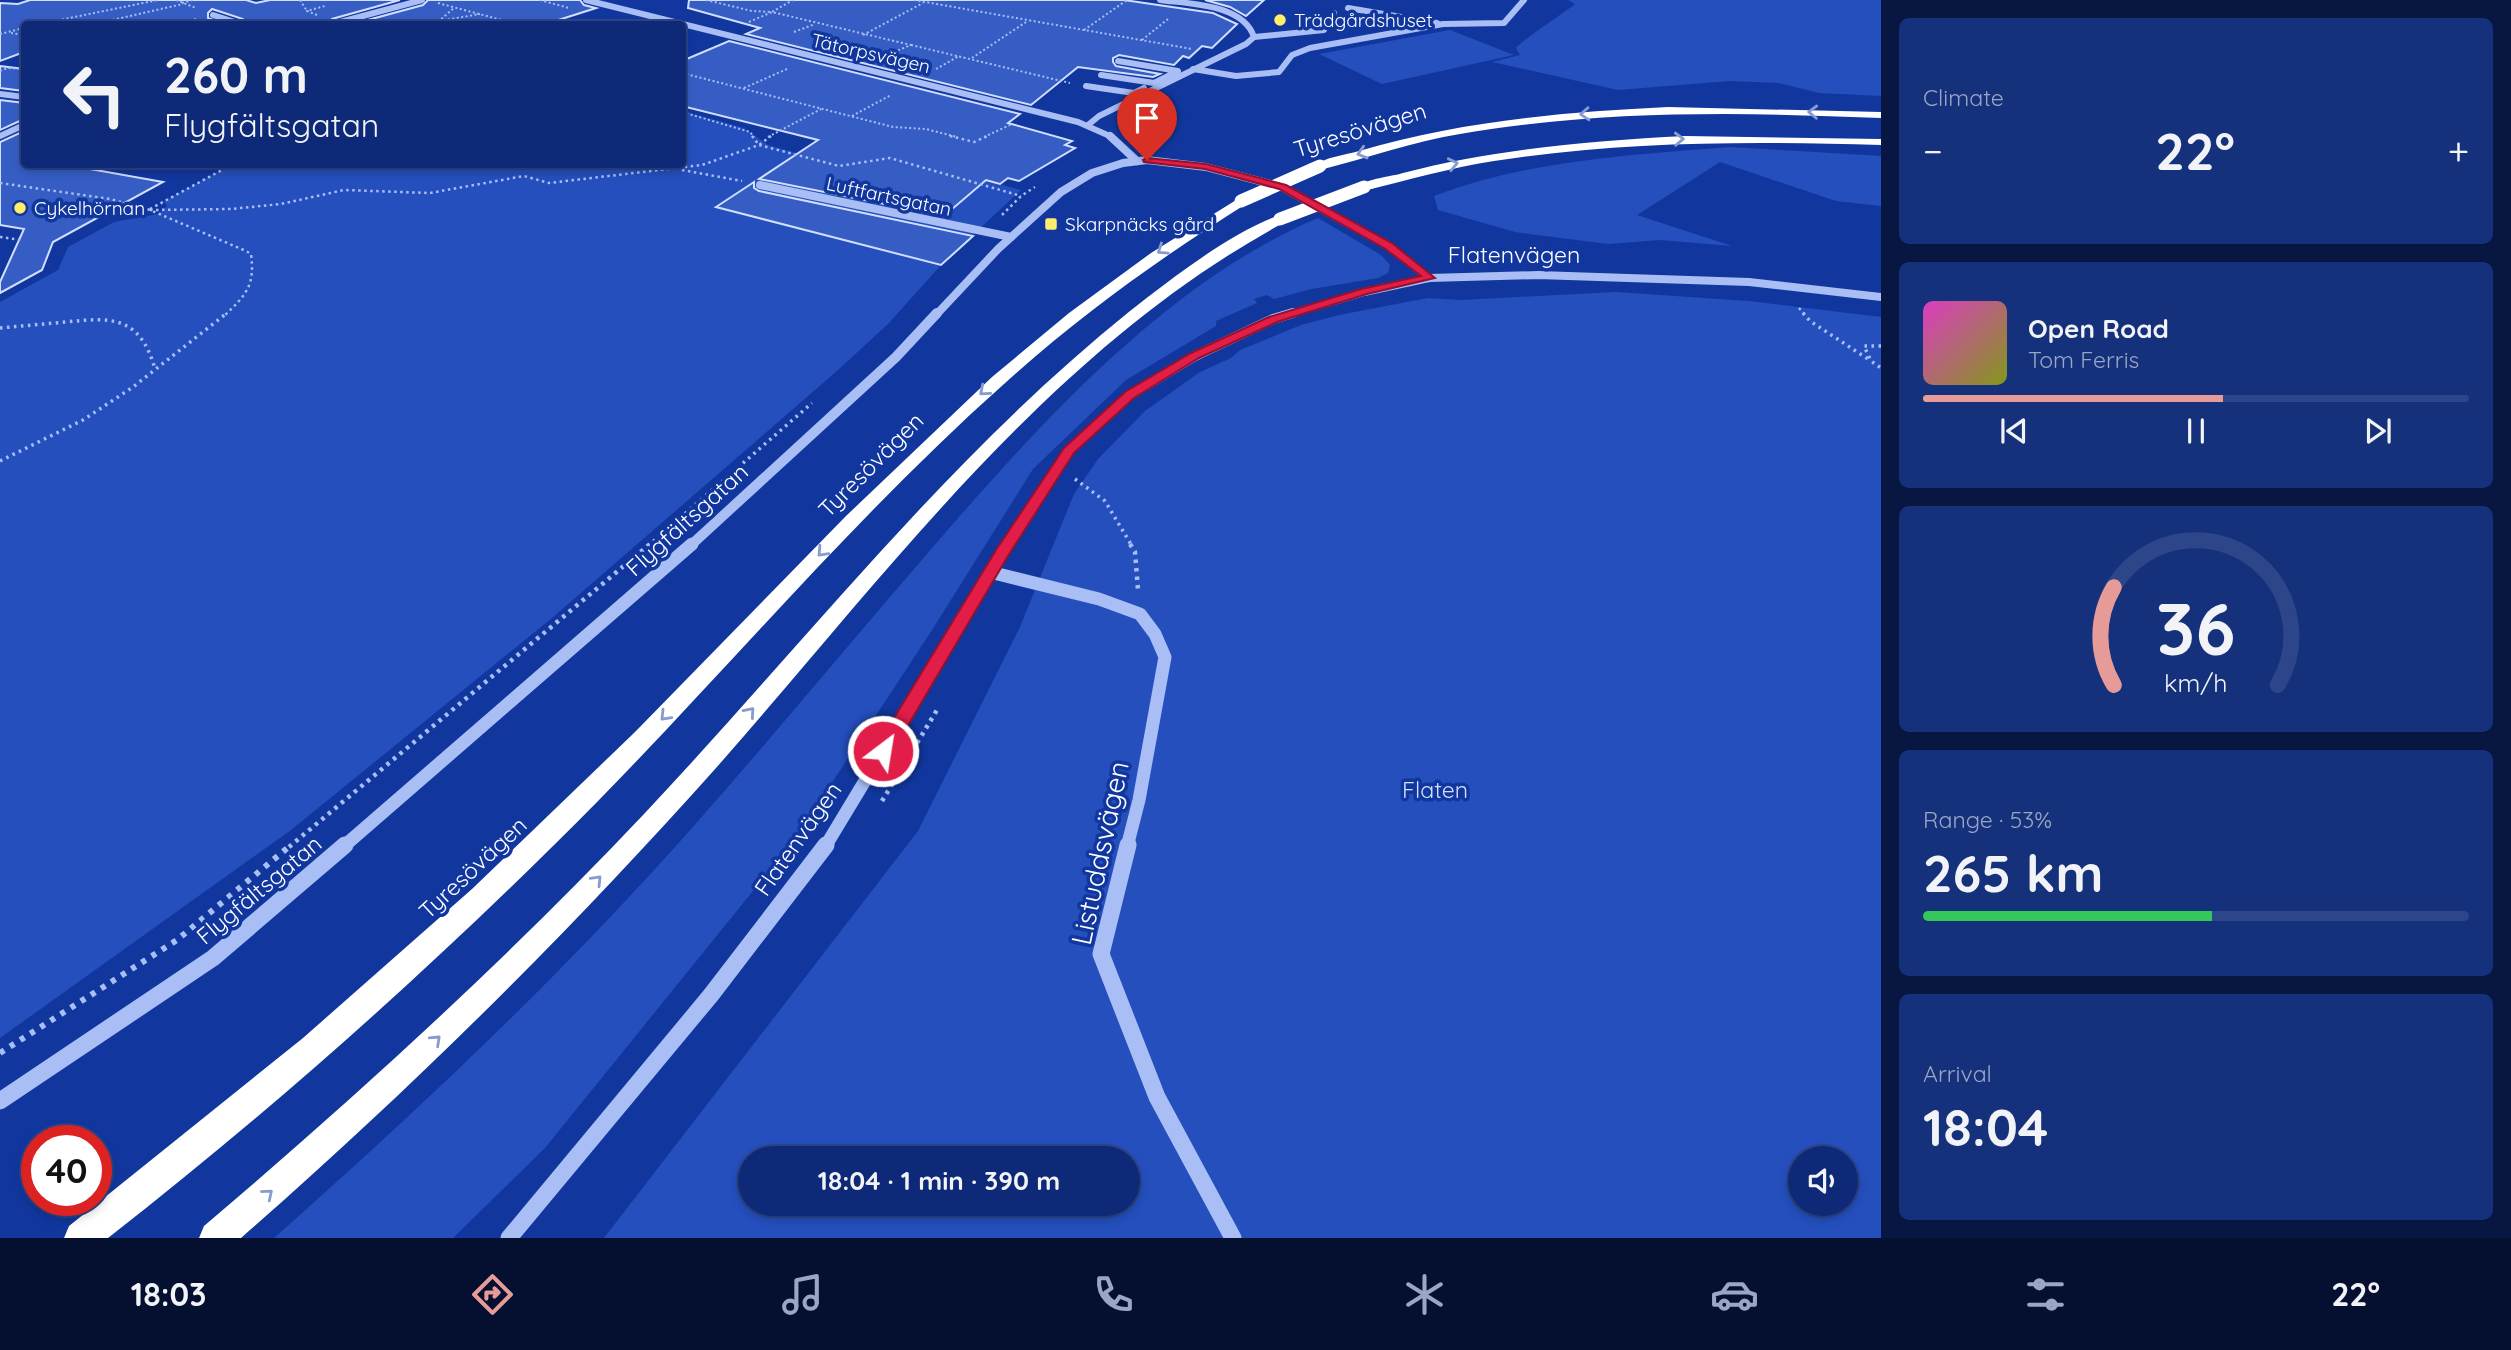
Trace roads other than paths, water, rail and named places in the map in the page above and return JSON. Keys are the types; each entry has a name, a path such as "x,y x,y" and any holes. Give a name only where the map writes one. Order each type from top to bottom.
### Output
{"highway":[{"name":"Tyresövägen","path":"81,1238 236,1114 385,987 583,800 876,494 976,398 1101,294 1191,230 1241,201 1320,166 1393,144 1442,133 1584,114 1707,110 1881,115"},
{"path":"216,1238 322,1147 478,1000 600,877 710,758 919,520 1021,414 1124,321 1223,249 1280,219 1364,187 1476,159 1577,145 1708,138 1881,142"}],"street":[{"path":"344,21 422,0"},
{"name":"Tätorpsvägen","path":"586,0 673,21"},
{"path":"1160,0 1233,15 1249,23 1254,29 1254,37"},
{"path":"1194,69 1219,76 1259,76 1279,72 1292,55 1310,48 1443,24 1504,23 1524,0"},
{"path":"1348,8 1443,24"},
{"path":"1088,125 1099,116 1247,44 1254,37 1324,30 1334,13"},
{"path":"214,15 232,21"},
{"name":"Tätorpsvägen","path":"686,24 979,95 1088,125 1105,131 1122,144 1136,161"},
{"path":"1086,86 1135,93 1178,71 1118,61"},
{"path":"1101,75 1154,83"},
{"path":"0,94 21,97"},
{"path":"0,136 21,126"},
{"name":"Flygfältsgatan","path":"0,1101 213,958 529,688 738,503 896,357 1011,237 1061,192 1092,173 1136,161 1206,167 1282,187 1388,246 1429,278"},
{"name":"Luftfartsgatan","path":"760,185 1011,237"},
{"name":"Flatenvägen","path":"509,1238 711,995 830,840 990,572 1069,451 1130,395 1195,356 1273,319 1364,292 1429,278 1538,275 1749,282 1881,297"},
{"name":"Listuddsvägen","path":"990,572 1099,599 1140,614 1155,634 1165,657 1139,800 1101,954 1157,1097 1233,1238"}],"place":[{"name":"Trädgårdshuset","path":"1280,20"},
{"name":"Cykelhörnan","path":"20,208"},
{"name":"Skarpnäcks gård","path":"1051,224"}],"park label":[{"name":"Flaten","path":"1435,790"}]}
